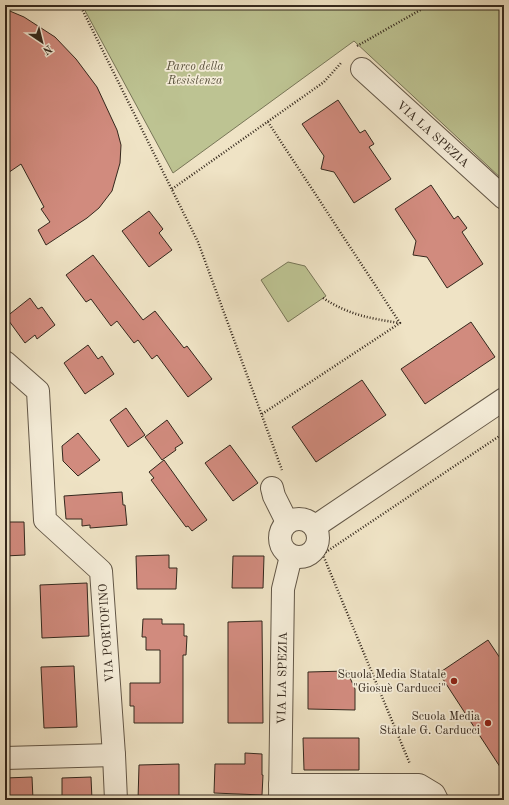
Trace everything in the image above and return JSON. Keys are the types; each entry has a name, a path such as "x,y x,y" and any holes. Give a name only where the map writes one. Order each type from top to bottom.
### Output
{"street":[{"name":"VIA LA SPEZIA","path":"352,65 504,198"},
{"name":"VIA PORTOFINO","path":"5,362 38,391 45,520 101,571 116,800"},
{"path":"319,524 319,538 317,547 312,553 298,558 290,556 283,550 279,535 287,522 295,519 301,519 319,524 504,399"},
{"path":"277,479 274,496 287,522"},
{"name":"VIA LA SPEZIA","path":"280,792 283,589 290,556"},
{"path":"5,758 114,755"},
{"path":"280,792 419,785 434,794 437,800"}],"path":[{"path":"80,5 198,242 262,414 277,479"},
{"path":"172,190 324,82 352,65 357,46 429,5"},
{"path":"268,122 400,323"},
{"path":"323,298 335,306 356,315 400,323"},
{"path":"262,414 400,323"},
{"path":"323,555 504,433"},
{"path":"319,524 329,531 323,555 419,785"}],"green space":[{"name":"Parco della Resistenza","path":"82,5 504,5 504,181 354,41 173,173"},
{"path":"288,262 305,266 326,296 288,322 261,280"}],"building":[{"path":"5,9 24,17 55,37 76,59 97,87 117,130 121,145 120,163 112,191 99,208 87,218 46,245 38,230 50,222 41,209 44,207 21,164 5,175"},
{"path":"338,100 360,133 365,130 374,144 369,147 391,179 354,203 334,172 321,169 324,156 302,124"},
{"path":"431,185 454,219 458,216 467,228 462,232 483,264 447,288 427,257 413,255 416,241 395,209"},
{"path":"149,211 163,229 159,233 172,250 149,267 122,231"},
{"path":"93,255 143,320 155,311 184,348 187,346 212,379 188,397 157,355 152,359 138,340 134,343 117,321 111,326 91,299 86,302 66,275"},
{"path":"30,298 38,309 42,307 55,325 37,339 35,335 25,343 6,317"},
{"path":"471,322 495,357 425,404 401,369"},
{"path":"88,345 98,359 102,356 114,374 85,394 64,363"},
{"path":"362,380 386,415 316,462 292,427"},
{"path":"126,408 145,435 128,447 110,420"},
{"path":"167,420 183,443 162,460 145,437"},
{"path":"78,433 100,460 78,476 63,461 62,446"},
{"path":"230,445 258,483 233,501 205,463"},
{"path":"164,460 207,520 192,531 188,526 186,527 151,480 154,478 149,472"},
{"path":"122,492 127,525 90,528 90,525 82,526 82,519 66,519 64,496"},
{"path":"5,522 24,522 25,555 5,556"},
{"path":"169,555 169,568 177,568 176,589 137,589 136,556"},
{"path":"233,556 264,556 263,588 232,588"},
{"path":"87,583 89,636 42,638 40,585"},
{"path":"143,619 162,619 162,624 184,624 184,636 187,636 186,655 183,655 183,723 134,723 134,706 130,706 130,683 160,683 160,650 146,650 146,637 142,637"},
{"path":"262,621 263,723 228,723 228,622"},
{"name":"Scuola Media Statale G. Carducci","path":"488,640 504,664 504,773 439,673"},
{"path":"74,666 77,727 44,728 41,667"},
{"path":"347,671 355,689 355,710 308,709 308,672"},
{"path":"303,738 359,738 359,770 304,770"},
{"path":"245,753 262,754 262,795 214,793 215,764 245,764"},
{"path":"179,764 179,800 138,800 139,765"},
{"path":"32,777 33,800 5,800 5,778"},
{"path":"91,777 92,800 62,800 62,778"}],"place":[{"name":"Scuola Media Statale \"Giosuè Carducci\"","path":"454,681"},
{"name":"Scuola Media Statale G. Carducci","path":"488,723"}]}
